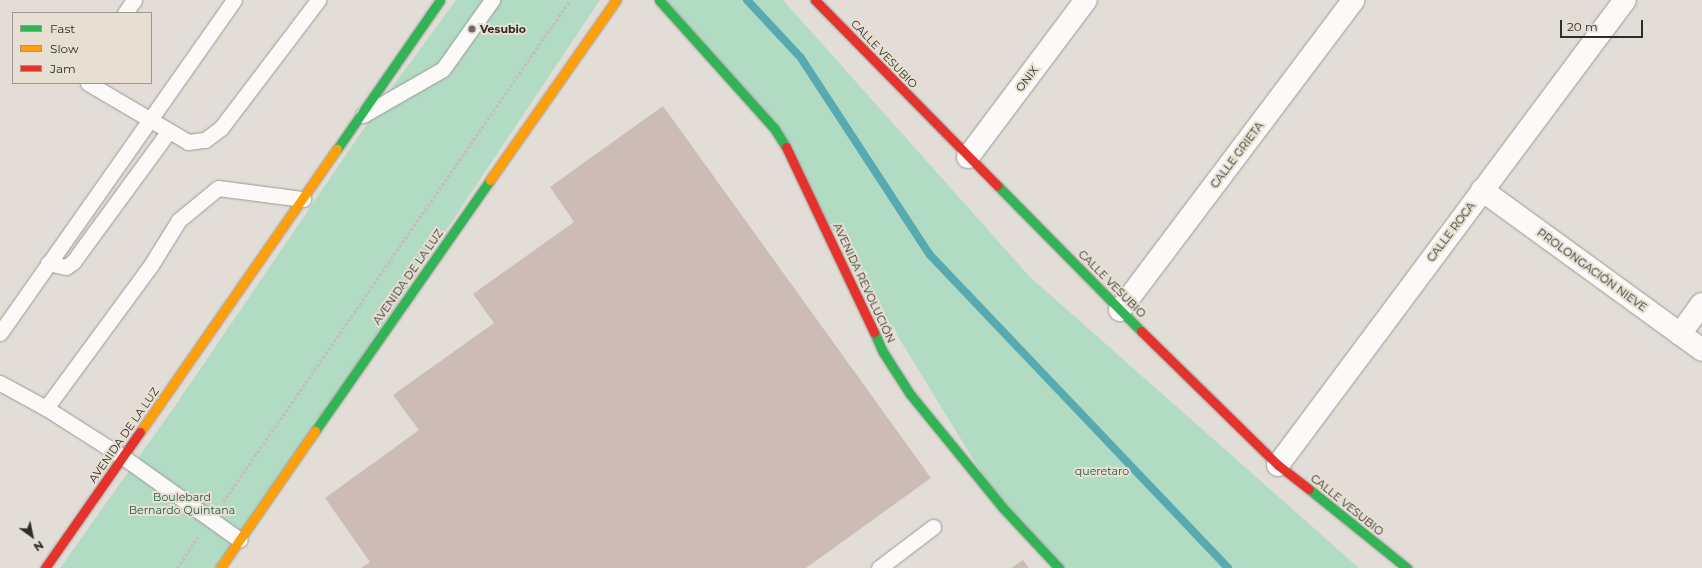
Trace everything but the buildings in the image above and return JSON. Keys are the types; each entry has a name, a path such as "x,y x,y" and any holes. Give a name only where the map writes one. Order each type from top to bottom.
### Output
{"street":[{"name":"AVENIDA DE LA LUZ","path":"46,568 440,0"},
{"name":"AVENIDA DE LA LUZ","path":"220,568 616,0"},
{"name":"AVENIDA REVOLUCIÓN","path":"659,0 774,128 788,150 883,352 910,394 1003,508 1059,568"},
{"name":"ONIX","path":"968,157 1086,0"},
{"name":"CALLE GRIETA","path":"1120,310 1354,0"},
{"name":"CALLE ROCA","path":"1278,465 1625,0"},
{"name":"CALLE VESUBIO","path":"822,3 968,157 1120,310 1278,465 1407,568"},
{"name":"PROLONGACIÓN NIEVE","path":"1482,190 1702,350"},
{"path":"1680,334 1702,304"}],"lane":[{"path":"125,12 134,0"},
{"path":"0,333 148,120 234,0"},
{"path":"90,84 148,120 188,142 206,140 221,128 318,0"},
{"path":"359,117 443,69 492,0"},
{"path":"48,263 59,267 66,267 73,262 169,131"},
{"path":"46,408 184,215 218,188 303,199"},
{"path":"0,383 46,408 123,457 240,540"},
{"path":"879,568 933,527"}],"path":[{"path":"256,457 570,0"}],"green space":[{"name":"Boulebard Bernardo Quintana","path":"456,0 600,0 364,353 215,568 60,568 177,403 390,90"},
{"name":"queretaro","path":"660,0 783,0 1030,277 1359,568 1058,568 1003,508 763,116"}],"waterway":[{"path":"747,0 801,58 930,255 1228,568"}],"traffic: fast":[{"path":"337,149 440,0"},
{"path":"659,0 774,128 786,147"},
{"path":"315,431 490,180"},
{"path":"997,185 1141,331"},
{"path":"874,332 883,352 910,394 1003,508 1059,568"},
{"path":"1309,489 1407,568"}],"traffic: slow":[{"path":"490,180 616,0"},
{"path":"140,432 337,149"},
{"path":"220,568 315,431"}],"traffic: jam":[{"path":"815,0 997,185"},
{"path":"786,147 874,332"},
{"path":"1141,331 1278,465 1309,489"},
{"path":"45,568 140,432"}],"place":[{"name":"Vesubio","path":"472,29"}]}
